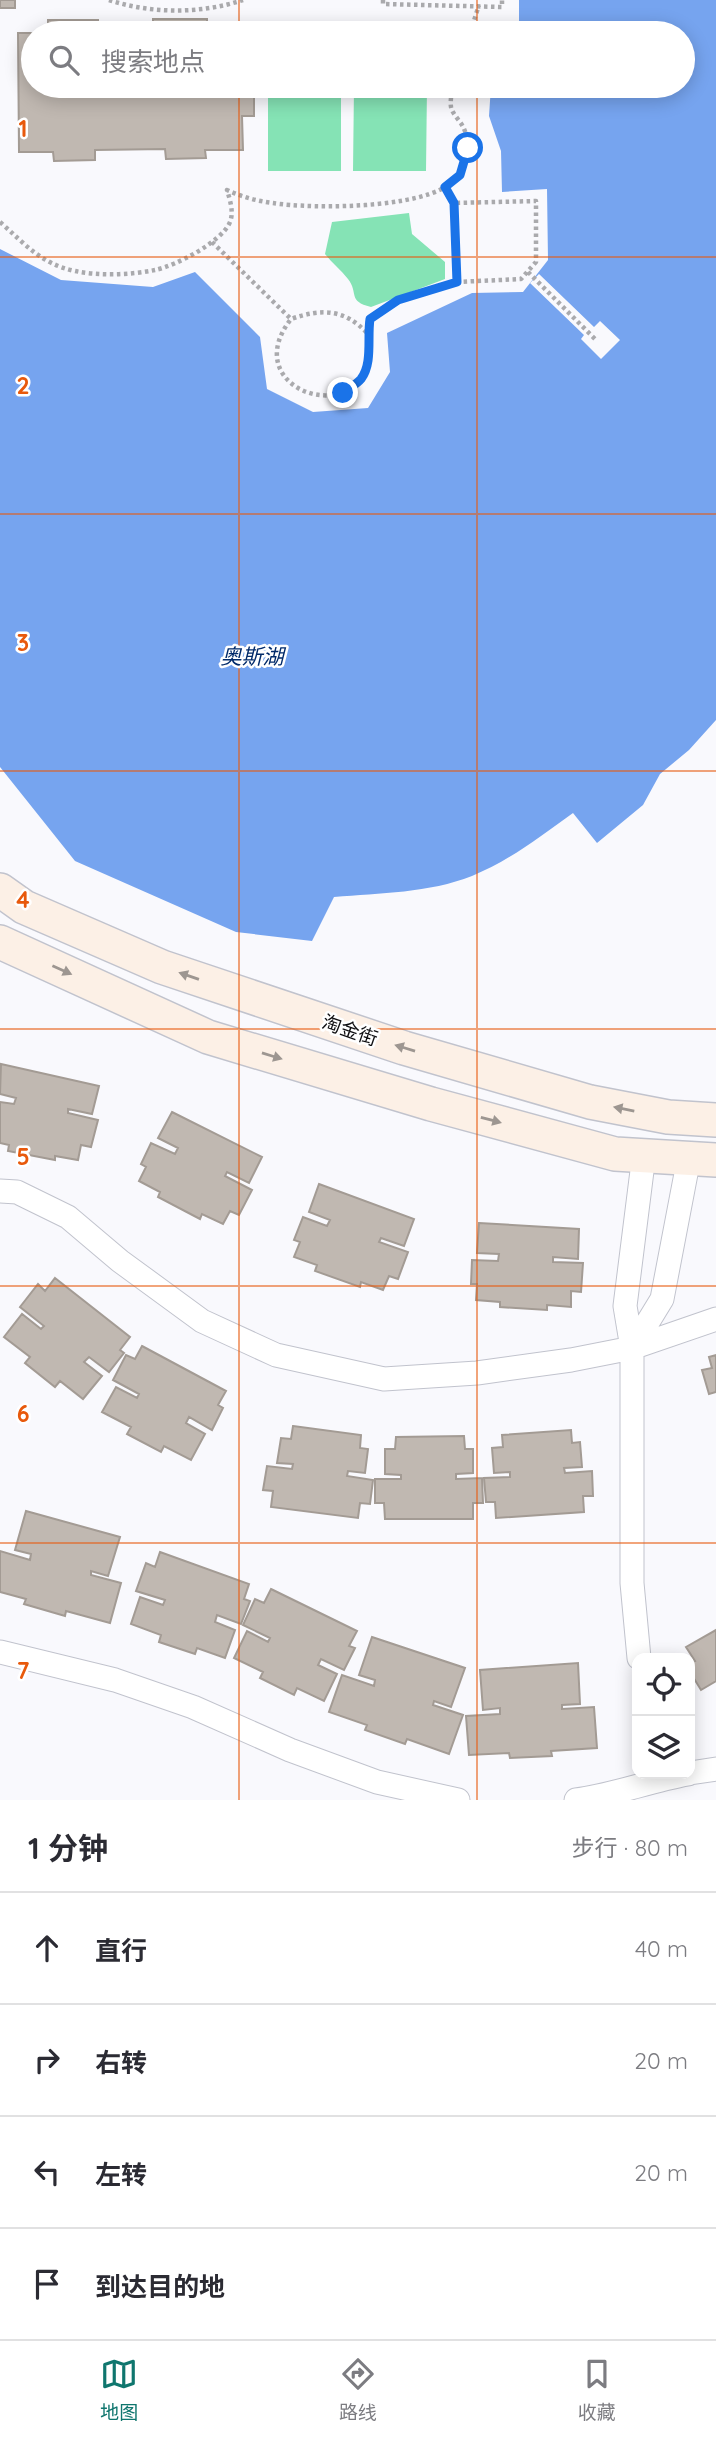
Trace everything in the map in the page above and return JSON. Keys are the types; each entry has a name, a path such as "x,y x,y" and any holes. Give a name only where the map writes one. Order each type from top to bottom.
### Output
{"street":[{"name":"淘金街","path":"0,890 24,907 175,971 404,1048 590,1102 668,1117 716,1120"},
{"path":"0,942 208,1037 431,1104 615,1154 678,1158"},
{"path":"632,1348 662,1299 678,1158 668,1117"},
{"path":"639,1653 632,1583 632,1348 625,1306 678,1158"},
{"path":"0,1191 17,1192 68,1217 120,1261 202,1321 275,1355 384,1379 477,1373 571,1360 632,1348 716,1319"},
{"path":"0,1652 115,1680 193,1707 290,1750 377,1782 458,1800"},
{"path":"695,1773 716,1769"},
{"path":"576,1800 600,1797 674,1779"}],"path":[{"path":"109,0 155,9 193,10 243,0"},
{"path":"383,0 383,4 502,7 502,0"},
{"path":"474,21 479,5"},
{"path":"0,222 43,260 75,271 109,274 156,270 212,242 230,222 232,204 227,190 241,197 275,204 319,207 412,200 445,187 460,175 468,148 465,130 451,108 451,98"},
{"path":"445,187 454,203 457,282"},
{"path":"368,334 355,320 334,313 312,312 291,319 282,330 277,344 278,365 290,385 311,396 343,393 361,379 368,361 370,319 398,300 457,282 521,279 536,262 536,201 454,203"},
{"path":"212,242 291,319"},
{"path":"528,272 595,339"}],"green space":[{"path":"268,98 341,98 341,171 268,171"},
{"path":"354,98 427,98 426,171 353,171"},
{"path":"409,213 412,234 445,262 445,279 371,307 364,305 356,299 348,279 325,254 332,222"}],"water":[{"name":"奥斯湖","path":"519,0 716,0 716,720 689,750 660,774 643,805 597,843 573,813 512,856 456,882 422,889 334,897 312,941 236,932 75,861 0,767 0,249 61,280 153,287 195,272 260,337 267,389 313,412 368,408 390,372 387,333 472,293 523,292 548,260 547,189 502,192 501,151 489,116 490,98 695,98 695,21 519,21"}],"pier":[{"path":"539,274 594,327 600,321 620,340 601,359 581,339 584,335 530,283"}],"building":[{"path":"0,0 15,0 15,8 0,8"},
{"path":"153,19 207,19 207,21"},
{"path":"48,20 98,21 48,21"},
{"path":"18,33 21,33 21,98 254,98 254,116 242,116 243,150 205,150 206,158 166,159 165,149 95,150 95,160 54,161 53,152 19,152"},
{"path":"1,1064 99,1086 92,1114 68,1109 68,1113 98,1120 91,1147 81,1145 78,1160 55,1156 55,1160 8,1151 9,1145 0,1143 0,1102 14,1104 16,1098 0,1094"},
{"path":"172,1112 262,1157 249,1183 227,1172 225,1176 252,1190 239,1215 230,1211 223,1224 202,1214 200,1219 158,1197 160,1192 139,1181 146,1167 141,1164 151,1143 175,1154 178,1148 158,1138"},
{"path":"319,1184 414,1219 404,1246 381,1238 379,1242 408,1252 398,1279 389,1276 383,1290 361,1282 360,1287 315,1271 317,1265 294,1257 300,1242 294,1240 303,1217 327,1226 330,1220 309,1212"},
{"path":"479,1223 579,1229 578,1259 553,1257 553,1262 583,1263 581,1292 571,1291 571,1307 547,1305 547,1310 500,1307 500,1302 476,1300 477,1284 471,1284 472,1260 498,1261 499,1254 477,1253"},
{"path":"55,1278 130,1337 120,1350 124,1353 109,1372 89,1357 84,1362 102,1376 83,1399 60,1381 55,1387 25,1363 30,1357 4,1337 22,1314 41,1329 44,1326 20,1307 38,1284 45,1291"},
{"path":"142,1346 226,1391 218,1405 223,1408 212,1430 189,1417 186,1423 205,1434 191,1460 164,1446 161,1452 127,1434 131,1427 102,1412 116,1387 137,1398 139,1394 113,1380 126,1355 135,1359"},
{"path":"716,1355 716,1392 709,1394 702,1370 712,1368 709,1357"},
{"path":"293,1426 361,1435 360,1448 368,1449 365,1473 348,1471 347,1476 373,1480 370,1504 360,1503 358,1518 271,1507 273,1491 263,1490 267,1466 292,1469 293,1464 277,1463 281,1438 291,1439"},
{"path":"571,1430 572,1443 580,1442 582,1467 564,1468 565,1473 592,1471 593,1496 583,1496 584,1512 496,1518 495,1502 486,1502 484,1478 510,1477 510,1472 494,1473 492,1448 503,1447 502,1435"},
{"path":"464,1436 465,1449 473,1449 473,1473 456,1474 456,1479 482,1478 483,1503 473,1503 473,1519 385,1519 384,1503 375,1503 375,1479 401,1479 401,1475 385,1474 385,1449 395,1449 396,1437"},
{"path":"26,1511 120,1537 108,1576 91,1571 91,1575 121,1583 110,1623 66,1611 65,1616 24,1604 26,1599 0,1592 0,1551 30,1560 31,1554 15,1550"},
{"path":"160,1552 249,1584 244,1599 250,1601 241,1624 217,1615 215,1622 235,1630 225,1658 197,1648 195,1654 159,1642 161,1635 131,1624 140,1597 163,1605 165,1600 136,1591 146,1563 155,1567"},
{"path":"271,1589 357,1631 349,1646 355,1648 344,1670 321,1659 318,1665 337,1674 324,1701 297,1688 294,1695 260,1678 263,1672 234,1658 247,1631 268,1642 270,1638 243,1625 255,1599 264,1603"},
{"path":"716,1630 716,1681 701,1690 695,1680 695,1653 690,1653 686,1647"},
{"path":"372,1637 465,1668 451,1707 434,1701 433,1705 463,1715 449,1754 407,1739 405,1744 365,1730 367,1725 329,1712 342,1675 374,1686 375,1680 359,1675"},
{"path":"578,1663 580,1704 562,1705 562,1709 594,1707 597,1748 551,1751 552,1756 510,1758 509,1753 469,1755 466,1716 500,1714 500,1708 483,1710 480,1670"}],"route":[{"path":"343,393 361,379 368,361 370,319 398,300 457,282 454,203 445,187 460,175 468,148"}]}
